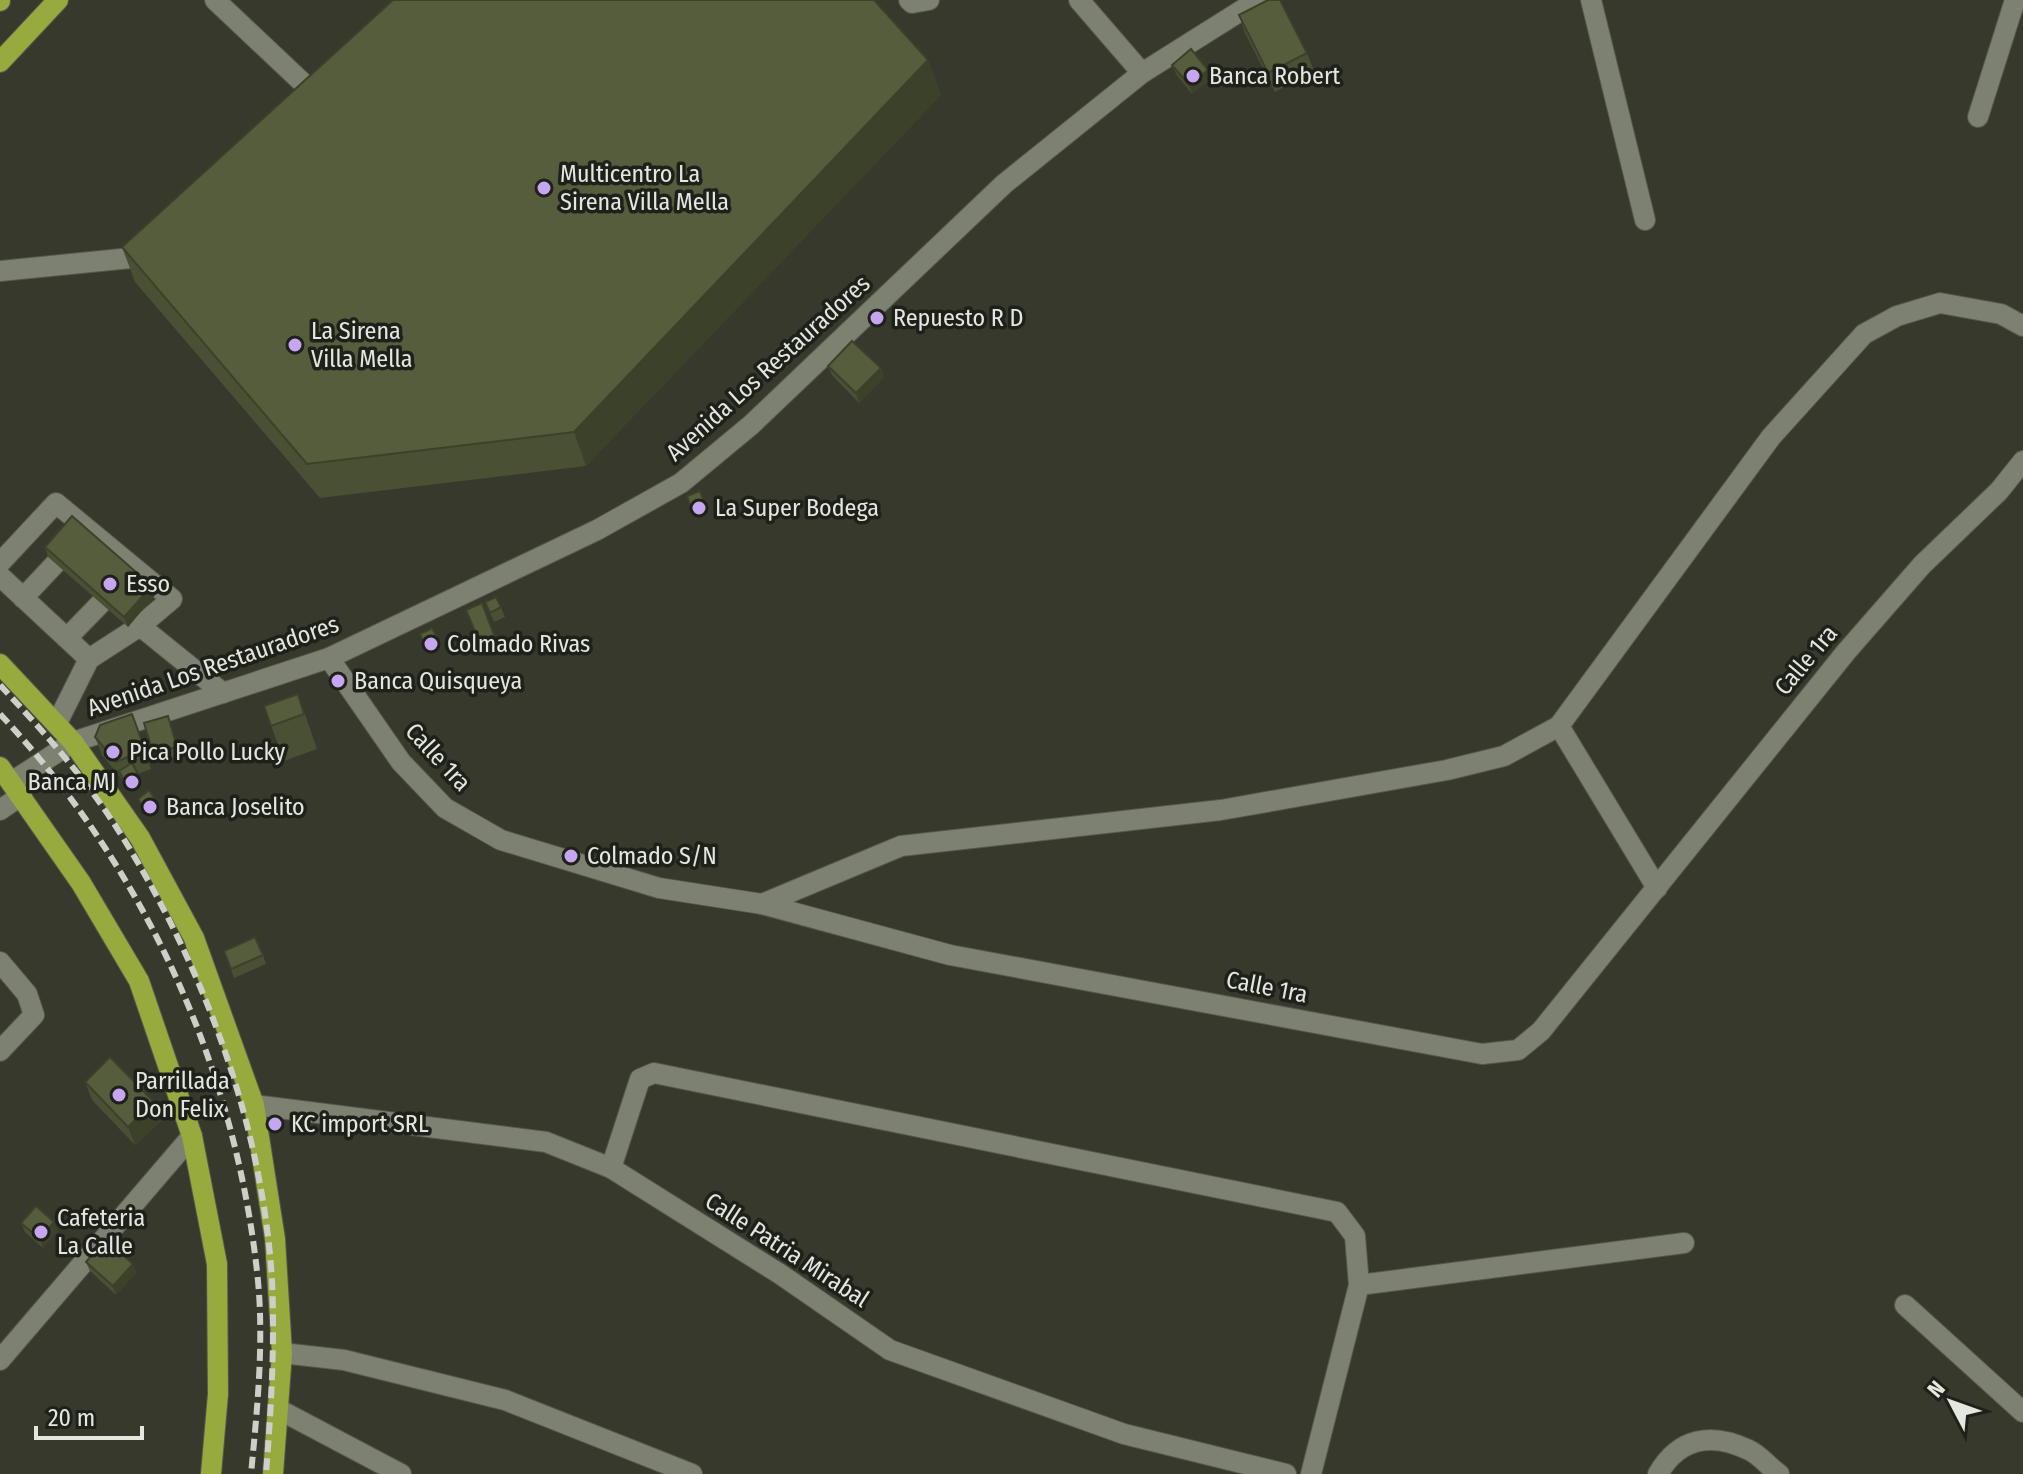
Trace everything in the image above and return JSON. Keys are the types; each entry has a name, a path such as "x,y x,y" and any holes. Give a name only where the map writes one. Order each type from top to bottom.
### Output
{"main road":[{"path":"0,62 58,0"},
{"path":"0,664 73,742 140,838 194,938 254,1105 275,1239 282,1353 273,1474"},
{"path":"12,781 81,883 139,981 192,1136 217,1264 218,1394 211,1474"}],"street":[{"path":"215,0 325,94 300,117"},
{"path":"909,0 912,3 929,0"},
{"path":"1079,0 1142,73"},
{"name":"Avenida Los Restauradores","path":"0,810 12,781 73,742 329,658 597,530 681,483 751,425 1004,184 1142,73 1258,0"},
{"path":"1591,0 1645,220"},
{"path":"1978,117 2015,0"},
{"path":"0,271 131,258 163,242"},
{"path":"762,904 901,846 1221,810 1432,773 1504,756 1559,726 1771,437 1864,334 1897,316 1940,303 2001,314 2023,326"},
{"name":"Calle 1ra","path":"329,658 401,762 445,808 501,840 659,888 762,904 950,955 1482,1054 1518,1050 1541,1031 1846,652 1922,565 1999,491 2023,461"},
{"path":"0,563 56,503 131,570 172,599 140,626 89,659 57,723"},
{"path":"23,598 55,564"},
{"path":"0,576 89,659"},
{"path":"67,638 101,603"},
{"path":"140,626 223,693"},
{"path":"1559,726 1657,888"},
{"path":"0,962 27,994 34,1015 0,1051"},
{"path":"611,1168 640,1079 654,1073 1337,1212 1355,1236 1359,1285 1311,1474"},
{"name":"Calle Patria Mirabal","path":"254,1105 546,1142 611,1168 780,1274 890,1350 1124,1434 1286,1474"},
{"path":"0,1360 192,1136"},
{"path":"1359,1285 1684,1243"},
{"path":"1905,1305 2023,1412"},
{"path":"282,1353 344,1360 505,1400 692,1474"},
{"path":"278,1409 401,1474"},
{"path":"1658,1474 1665,1460 1688,1442 1717,1440 1751,1451 1779,1474"}],"building":[{"name":"Multicentro La Sirena Villa Mella","path":"393,0 874,0 928,60 574,432 307,464 122,247"},
{"path":"1268,0 1280,0 1307,53 1268,73 1239,15"},
{"path":"1191,49 1208,70 1189,85 1172,65"},
{"path":"852,341 881,368 856,393 828,366"},
{"path":"700,491 704,502 691,507 687,496"},
{"name":"Esso","path":"72,516 152,586 124,617 45,547"},
{"path":"496,597 501,607 490,613 485,602"},
{"path":"482,603 494,635 479,641 466,610"},
{"path":"432,628 436,635 423,641 420,634"},
{"path":"298,694 304,714 271,726 264,706"},
{"path":"132,714 145,750 116,762 95,737 100,725"},
{"path":"168,716 177,747 153,753 144,723"},
{"path":"132,763 138,774 125,782 119,771"},
{"path":"149,790 154,798 143,806 138,799"},
{"path":"255,937 263,955 231,969 224,951"},
{"path":"110,1057 154,1102 128,1127 85,1082"},
{"path":"36,1206 54,1222 40,1239 21,1223"},
{"path":"105,1240 133,1264 113,1286 86,1262"}],"railway":[{"path":"0,685 75,770 115,825 174,931 222,1043 241,1101 266,1220 273,1328 266,1474"},
{"path":"0,714 52,774 99,838 140,905 176,976 205,1049 229,1125 247,1202 258,1281 260,1354 251,1474"}],"place":[{"name":"Banca Robert","path":"1193,76"},
{"name":"Multicentro La Sirena Villa Mella","path":"544,188"},
{"name":"Repuesto R D","path":"877,318"},
{"name":"La Sirena Villa Mella","path":"295,345"},
{"name":"La Super Bodega","path":"699,508"},
{"name":"Esso","path":"110,584"},
{"name":"Colmado Rivas","path":"431,644"},
{"name":"Banca Quisqueya","path":"338,681"},
{"name":"Pica Pollo Lucky","path":"113,752"},
{"name":"Banca MJ","path":"132,782"},
{"name":"Banca Joselito","path":"150,807"},
{"name":"Colmado S/N","path":"571,856"},
{"name":"Parrillada Don Felix","path":"119,1095"},
{"name":"KC import SRL","path":"275,1124"},
{"name":"Cafeteria La Calle","path":"41,1232"}]}
